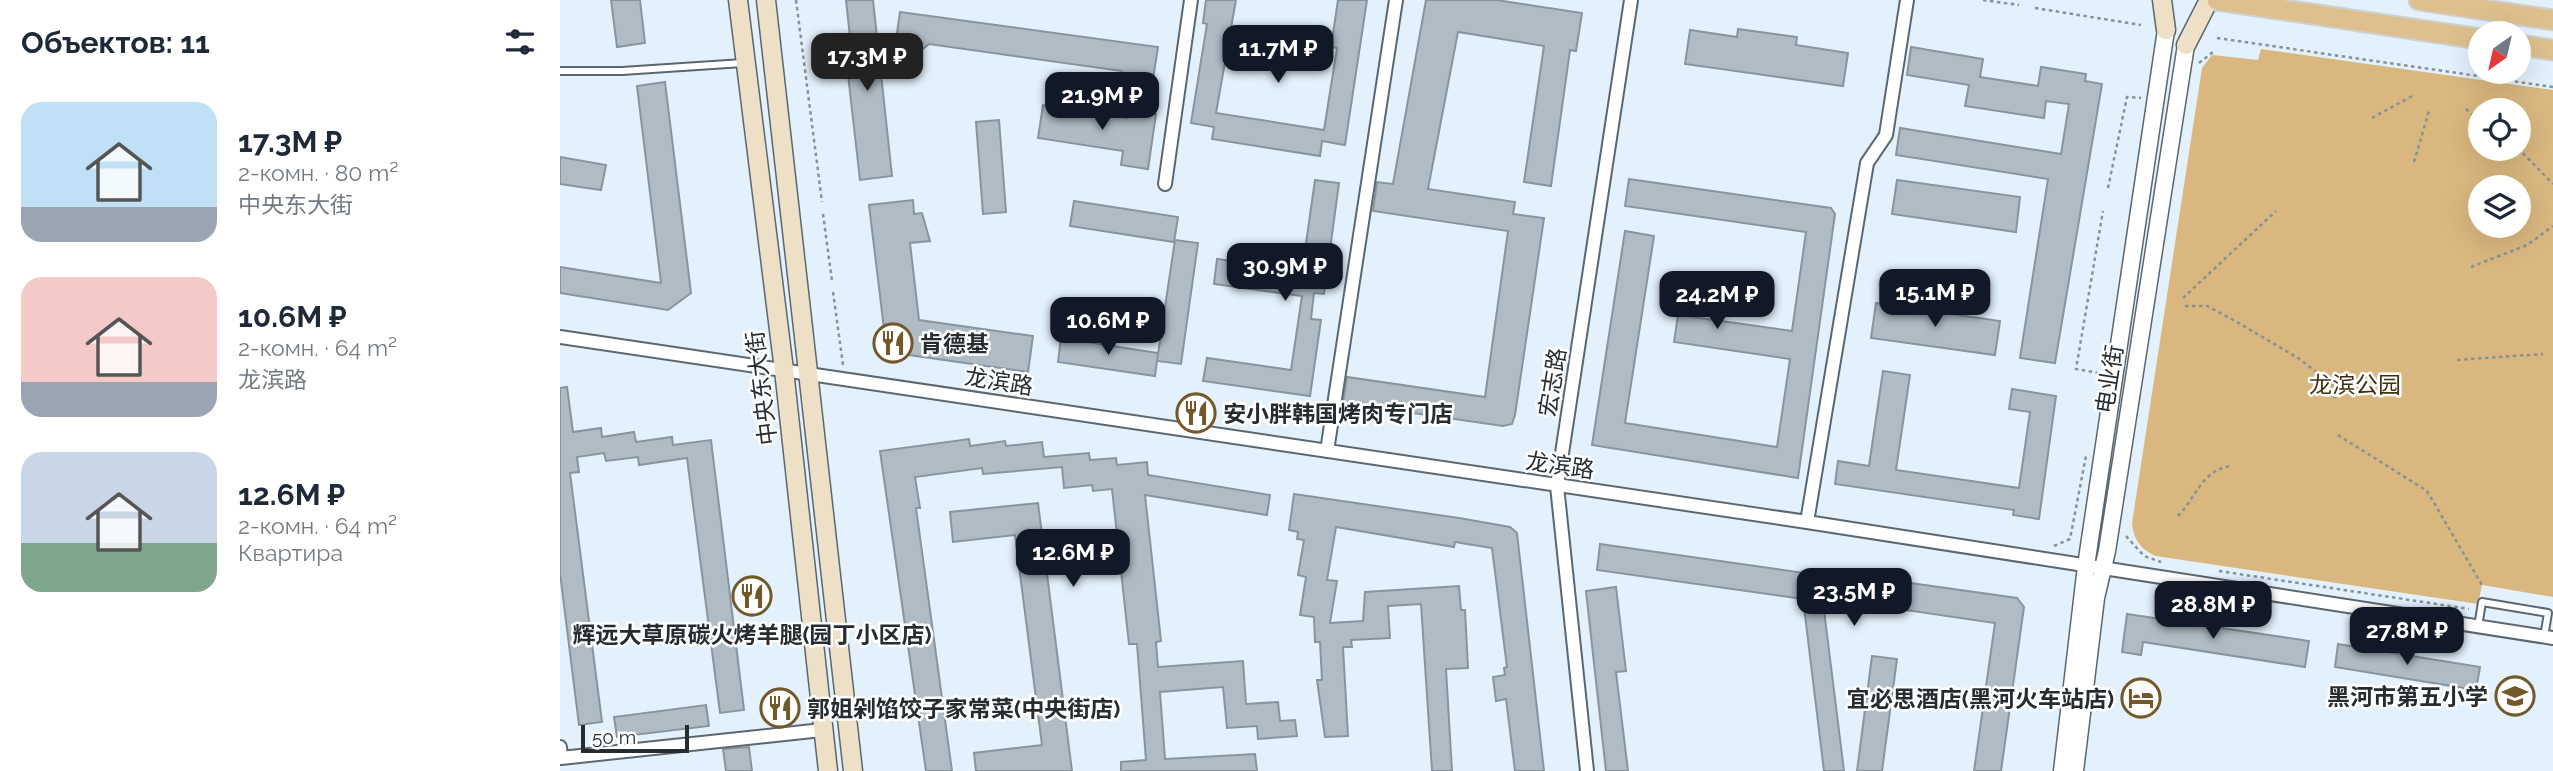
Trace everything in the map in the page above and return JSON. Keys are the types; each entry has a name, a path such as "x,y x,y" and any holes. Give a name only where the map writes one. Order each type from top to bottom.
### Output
{"main road":[{"name":"中央东大街","path":"738,0 785,370 828,771"},
{"path":"766,0 853,771"},
{"name":"电业街","path":"2162,0 2165,30"},
{"name":"电业街","path":"2186,45 2209,0"},
{"path":"2217,0 2468,37"},
{"path":"2419,0 2553,20"},
{"path":"2531,46 2553,50"}],"street":[{"path":"1165,184 1191,0"},
{"path":"1327,451 1396,0"},
{"name":"宏志路","path":"1587,771 1557,486 1630,0"},
{"path":"1807,522 1867,163 1886,135 1907,0"},
{"name":"电业街","path":"2062,771 2086,566 2166,44 2165,30"},
{"name":"电业街","path":"2075,771 2096,598 2104,570 2186,45"},
{"name":"龙滨路","path":"560,337 1807,522 2548,637"},
{"path":"560,747 561,758 822,730"}],"lane":[{"path":"560,71 622,71 744,63"},
{"path":"2478,627 2483,601 2548,613 2548,637"}],"path":[{"path":"796,0 822,202"},
{"path":"1983,0 2019,5"},
{"path":"2035,8 2141,25"},
{"path":"2217,38 2553,87"},
{"path":"2197,68 2204,57 2213,52"},
{"path":"2108,188 2127,97 2141,100 2143,90"},
{"path":"2372,118 2412,96"},
{"path":"2414,162 2429,111"},
{"path":"2531,161 2553,184"},
{"path":"2097,385 2099,373 2076,369 2103,211"},
{"path":"2183,298 2276,211"},
{"path":"823,214 832,281"},
{"path":"2471,267 2527,246 2553,226"},
{"path":"833,292 842,365 855,367"},
{"path":"2185,306 2207,306 2298,358 2340,390"},
{"path":"2457,360 2543,354"},
{"path":"2334,398 2340,390 2375,383"},
{"path":"2338,435 2427,491 2482,585"},
{"path":"2050,546 2070,539 2087,450"},
{"path":"2178,516 2211,472 2230,467"},
{"path":"2126,536 2146,557 2174,564"},
{"path":"2214,570 2469,610"}],"green space":[{"name":"龙滨公园","path":"2261,49 2468,78 2468,84 2510,84 2553,90 2553,597 2482,585 2478,604 2156,556 2146,551 2136,539 2132,523 2202,68 2212,55 2258,60"}],"building":[{"path":"611,0 640,0 645,43 617,47"},
{"path":"846,0 873,0 892,176 860,180 847,66 853,65"},
{"path":"1206,0 1236,0 1216,113 1324,130 1337,48 1331,47 1338,0 1367,0 1345,145 1322,141 1320,156 1212,139 1214,127 1191,123 1207,24 1203,23"},
{"path":"1426,0 1496,0 1582,13 1576,51 1570,50 1551,186 1524,182 1544,46 1458,32 1428,189 1515,202 1513,214 1544,218 1515,415 1512,424 1503,426 1343,403 1347,377 1485,397 1508,231 1373,211 1377,182 1393,184"},
{"path":"900,12 1158,47 1153,79 1147,78 1146,83 1129,80 1130,76 1121,75 1122,71 929,44 923,49 901,46 902,40 896,40"},
{"path":"1738,29 1797,37 1796,45 1848,53 1843,86 1685,64 1690,30 1737,37"},
{"path":"1911,47 1983,59 1980,77 2038,86 2041,67 2086,74 2085,81 2102,84 2055,363 2020,358 2048,179 1896,155 1900,128 2061,154 2069,104 2046,101 2044,118 1965,106 1969,85 1907,75"},
{"path":"665,82 691,293 668,310 560,293 560,267 661,283 637,86"},
{"path":"1043,105 1127,118 1128,110 1156,114 1148,169 1121,165 1123,151 1038,138"},
{"path":"999,120 1006,212 983,214 976,122"},
{"path":"560,157 606,165 601,190 560,184"},
{"path":"1629,179 1831,208 1835,214 1798,478 1592,445 1625,231 1654,236 1625,423 1777,447 1790,359 1674,342 1678,315 1792,331 1806,232 1625,206"},
{"path":"1315,180 1339,183 1324,294 1314,293 1311,319 1321,320 1310,396 1203,381 1207,358 1291,370 1302,296 1214,284 1217,259 1302,271"},
{"path":"1897,180 2020,197 2016,232 1892,214"},
{"path":"913,200 914,214 922,213 930,241 910,243 919,320 1033,336 1028,372 902,354 885,337 869,205"},
{"path":"1074,201 1178,217 1174,242 1070,226"},
{"path":"1175,240 1198,243 1181,364 1157,361"},
{"path":"1876,303 2000,321 1995,355 1871,338"},
{"path":"1061,338 1158,353 1155,376 1058,362"},
{"path":"1883,371 1910,375 1896,470 2019,488 2030,412 2009,409 2012,389 2056,396 2039,519 2013,515 2014,510 1835,484 1838,461 1869,466"},
{"path":"567,387 573,432 601,428 602,437 634,432 636,442 672,437 673,445 711,440 744,710 720,713 687,458 639,465 638,457 606,461 604,453 577,457 579,472 570,473 602,722 579,725 560,573 560,388"},
{"path":"969,439 970,446 1005,441 1006,446 1042,442 1044,457 1089,453 1090,460 1116,458 1117,465 1147,462 1148,475 1270,495 1267,515 1145,495 1161,641 1156,642 1158,667 1243,661 1246,704 1278,702 1280,721 1295,720 1297,736 1258,739 1257,726 1227,728 1223,687 1160,692 1165,759 1255,754 1257,771 1121,771 1121,762 1146,760 1137,644 1129,644 1112,489 1093,491 1092,485 1064,488 1062,467 983,474 982,468 915,477 920,508 916,508 952,771 926,771 880,451"},
{"path":"1294,494 1459,518 1510,527 1517,533 1544,771 1515,771 1506,699 1496,701 1493,677 1505,675 1504,668 1507,667 1492,548 1455,542 1454,547 1336,527 1327,580 1337,581 1330,623 1363,621 1365,592 1459,586 1461,610 1465,610 1468,668 1446,669 1452,771 1432,771 1421,604 1388,606 1390,638 1351,640 1352,647 1343,647 1348,736 1325,737 1317,680 1322,680 1320,642 1315,642 1314,617 1300,615 1306,577 1298,575 1304,540 1297,539 1298,532 1289,530"},
{"path":"1038,503 1072,771 976,771 974,753 1042,745 1015,535 953,542 950,512"},
{"path":"1600,544 1853,580 1853,575 2017,598 2024,607 2001,771 1974,771 1995,623 1831,599 1830,603 1823,602 1844,771 1824,771 1803,599 1597,570"},
{"path":"1616,587 1626,671 1616,672 1628,771 1606,771 1586,591"},
{"path":"2127,614 2309,641 2305,667 2143,642 2141,655 2122,652"},
{"path":"2338,644 2480,667 2476,690 2335,667"},
{"path":"1872,656 1897,659 1882,771 1857,771"},
{"path":"706,705 709,726 617,737 614,717"},
{"path":"749,747 752,771 726,771 723,749"}],"place":[{"name":"肯德基","path":"893,343"},
{"name":"安小胖韩国烤肉专门店","path":"1196,413"},
{"name":"辉远大草原碳火烤羊腿(园丁小区店)","path":"752,596"},
{"name":"黑河市第五小学","path":"2515,696"},
{"name":"宜必思酒店(黑河火车站店)","path":"2141,698"},
{"name":"郭姐剁馅饺子家常菜(中央街店)","path":"780,708"}]}
